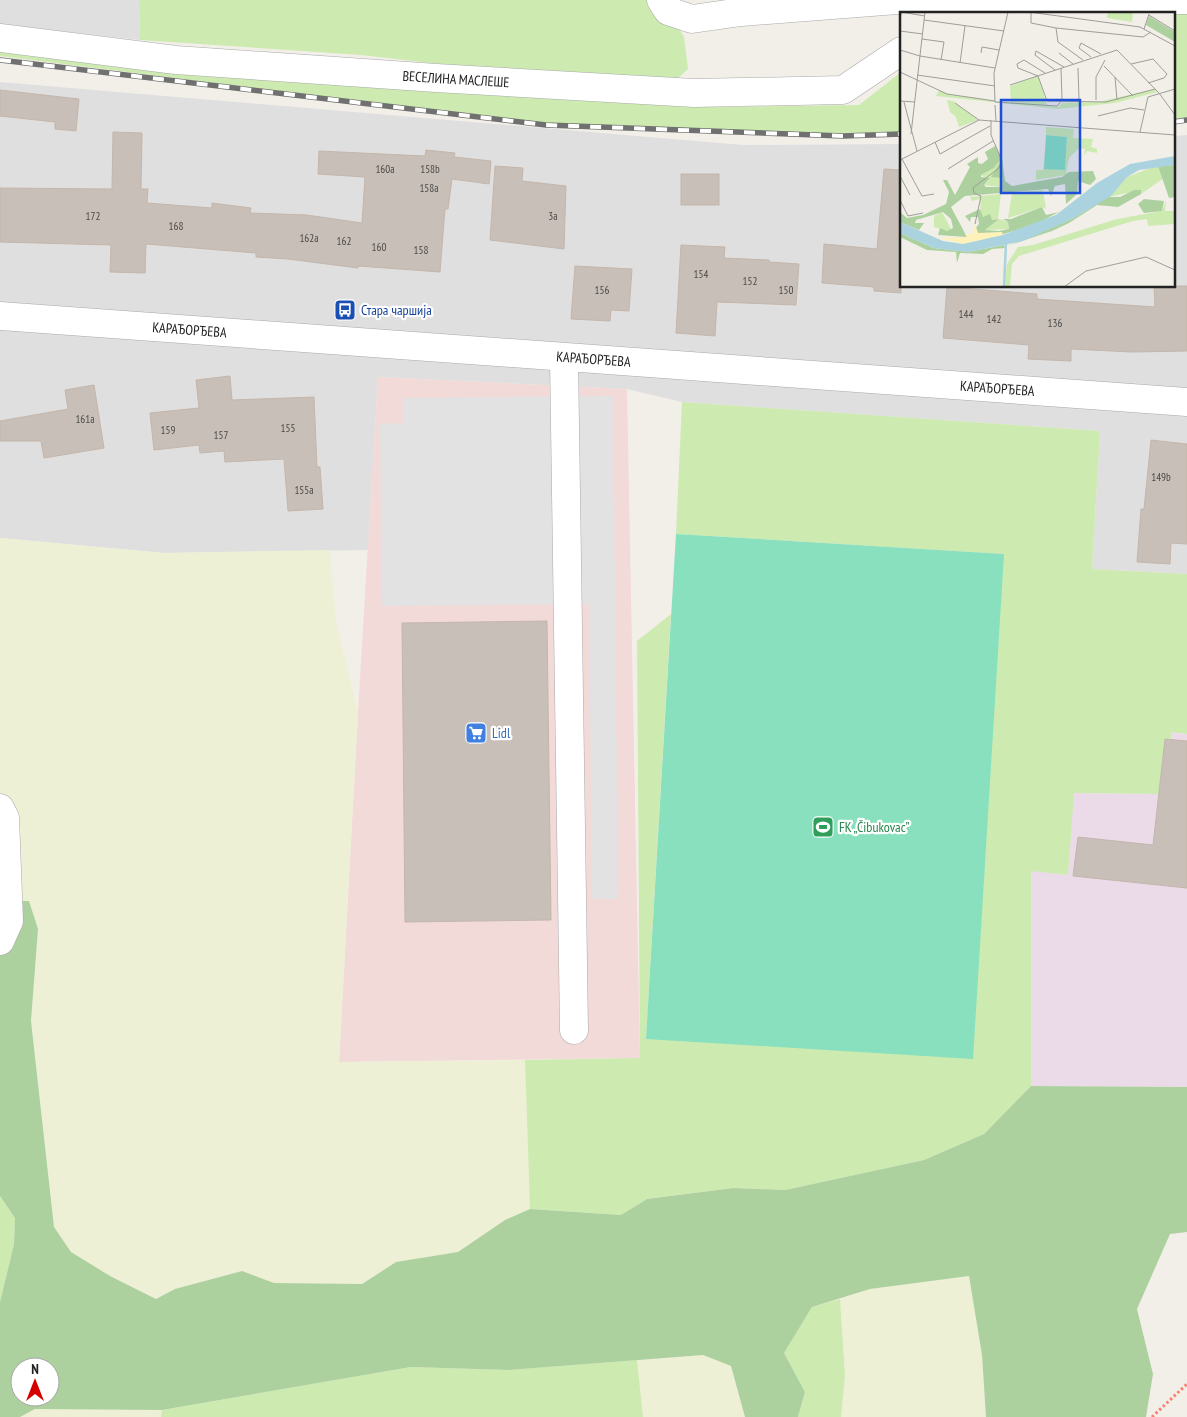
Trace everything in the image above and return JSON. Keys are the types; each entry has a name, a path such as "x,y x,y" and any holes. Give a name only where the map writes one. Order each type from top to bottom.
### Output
{"street":[{"path":"661,0 668,11 692,19 741,12 914,0 1187,0"},
{"name":"ВЕСЕЛИНА МАСЛЕШЕ","path":"0,38 176,60 694,93 843,90 900,52"},
{"name":"КАРАЂОРЂЕВА","path":"0,316 1187,402"},
{"path":"564,358 574,1030"},
{"path":"0,808 5,818 9,921 0,941"}],"path":[{"path":"1152,1417 1187,1384"}],"shaded area":[{"path":"0,0 139,0 140,40 0,24"},
{"path":"0,82 743,145 900,144 900,288 1174,288 1174,136 1187,135 1187,574 1092,569 1100,431 682,402 627,389 378,377 368,550 164,553 0,538"},
{"path":"378,377 627,389 640,1058 339,1062"},
{"path":"613,396 618,899 592,899 589,604 382,606 380,424 404,423 404,398"},
{"path":"1172,732 1187,734 1187,1087 1031,1086 1031,870 1068,875 1073,793 1163,794"}],"green space":[{"path":"139,0 661,0 684,37 688,69 676,80 552,77 361,55 140,40"},
{"path":"1187,0 1187,120 1174,122 1174,13"},
{"path":"0,38 708,107 859,105 900,73 900,134 843,136 546,125 0,56"},
{"path":"682,402 1100,431 1092,569 1187,574 1187,734 1172,732 1163,794 1074,793 1068,875 1031,871 1031,1086 984,1134 924,1160 785,1190 733,1188 647,1199 621,1215 530,1209 525,1060 640,1058 637,641 671,614 646,1039 1004,554 676,534"},
{"name":"FK „Čibukovac”","path":"676,534 1004,554 973,1059 646,1039"},
{"path":"0,538 164,553 330,550 336,621 358,712 339,1062 525,1060 530,1209 505,1220 458,1252 396,1262 362,1284 274,1283 242,1271 175,1289 156,1299 110,1276 71,1252 54,1227 31,1021 38,928 8,901 0,829"},
{"path":"8,901 29,901 38,929 31,1021 54,1227 71,1252 110,1276 156,1299 175,1289 242,1271 274,1283 362,1284 396,1262 458,1252 505,1220 530,1209 621,1215 647,1199 733,1188 785,1190 924,1160 984,1134 1031,1086 1187,1087 1187,1232 1170,1234 1137,1309 1153,1374 1146,1417 986,1417 982,1355 969,1276 870,1289 812,1307 784,1353 805,1392 798,1417 745,1417 731,1366 703,1355 509,1370 411,1367 162,1410 35,1409 20,1417 0,1417 0,1302 14,1244 15,1218 0,1196 0,941"},
{"path":"0,1196 15,1218 14,1244 0,1302"},
{"path":"970,1276 982,1355 986,1417 841,1417 845,1375 840,1299 870,1289"},
{"path":"840,1299 845,1375 841,1417 798,1417 805,1392 784,1353 812,1307"},
{"path":"703,1355 731,1366 745,1417 643,1417 637,1360"},
{"path":"637,1360 643,1417 161,1417 162,1410 411,1367 509,1370"},
{"path":"35,1409 162,1410 161,1417 20,1417"}],"building":[{"path":"0,90 79,99 76,131 55,129 55,122 0,116"},
{"path":"113,132 142,133 141,189 148,189 147,203 212,208 212,203 251,208 250,213 307,215 362,223 365,177 318,174 319,151 425,156 426,150 455,153 454,157 491,161 489,184 452,179 448,209 445,209 440,272 358,266 358,268 256,257 256,253 146,244 145,273 110,272 111,245 0,242 0,188 112,189"},
{"path":"495,166 523,168 522,181 566,186 564,249 490,240"},
{"path":"884,169 900,170 901,293 874,291 874,287 822,283 824,244 877,249"},
{"path":"681,174 719,174 719,205 681,205"},
{"path":"681,245 725,247 724,258 769,260 769,262 799,264 796,305 717,302 715,336 676,333"},
{"path":"575,266 632,269 629,311 611,310 610,321 571,319"},
{"path":"1187,286 1187,351 1132,352 1071,349 1071,361 1028,359 1029,345 943,338 947,288 1037,294 1037,299 1155,307 1154,288"},
{"path":"230,376 232,400 314,397 317,467 320,467 323,509 288,511 284,459 225,462 224,451 200,453 199,445 154,450 150,413 199,408 196,380"},
{"path":"94,385 104,448 44,458 41,441 0,441 0,421 68,409 65,390"},
{"path":"1151,440 1187,444 1187,544 1171,543 1170,564 1137,562 1141,509 1144,509"},
{"path":"547,621 551,920 405,922 402,623"},
{"path":"1165,739 1187,741 1187,888 1073,876 1078,837 1153,845"}],"railway":[{"path":"0,60 546,125 843,136 900,134"},
{"path":"1174,122 1187,120"}],"place":[{"name":"Стара чаршија","path":"345,310"},
{"name":"Lidl","path":"476,733"},
{"name":"FK „Čibukovac”","path":"823,827"}]}
